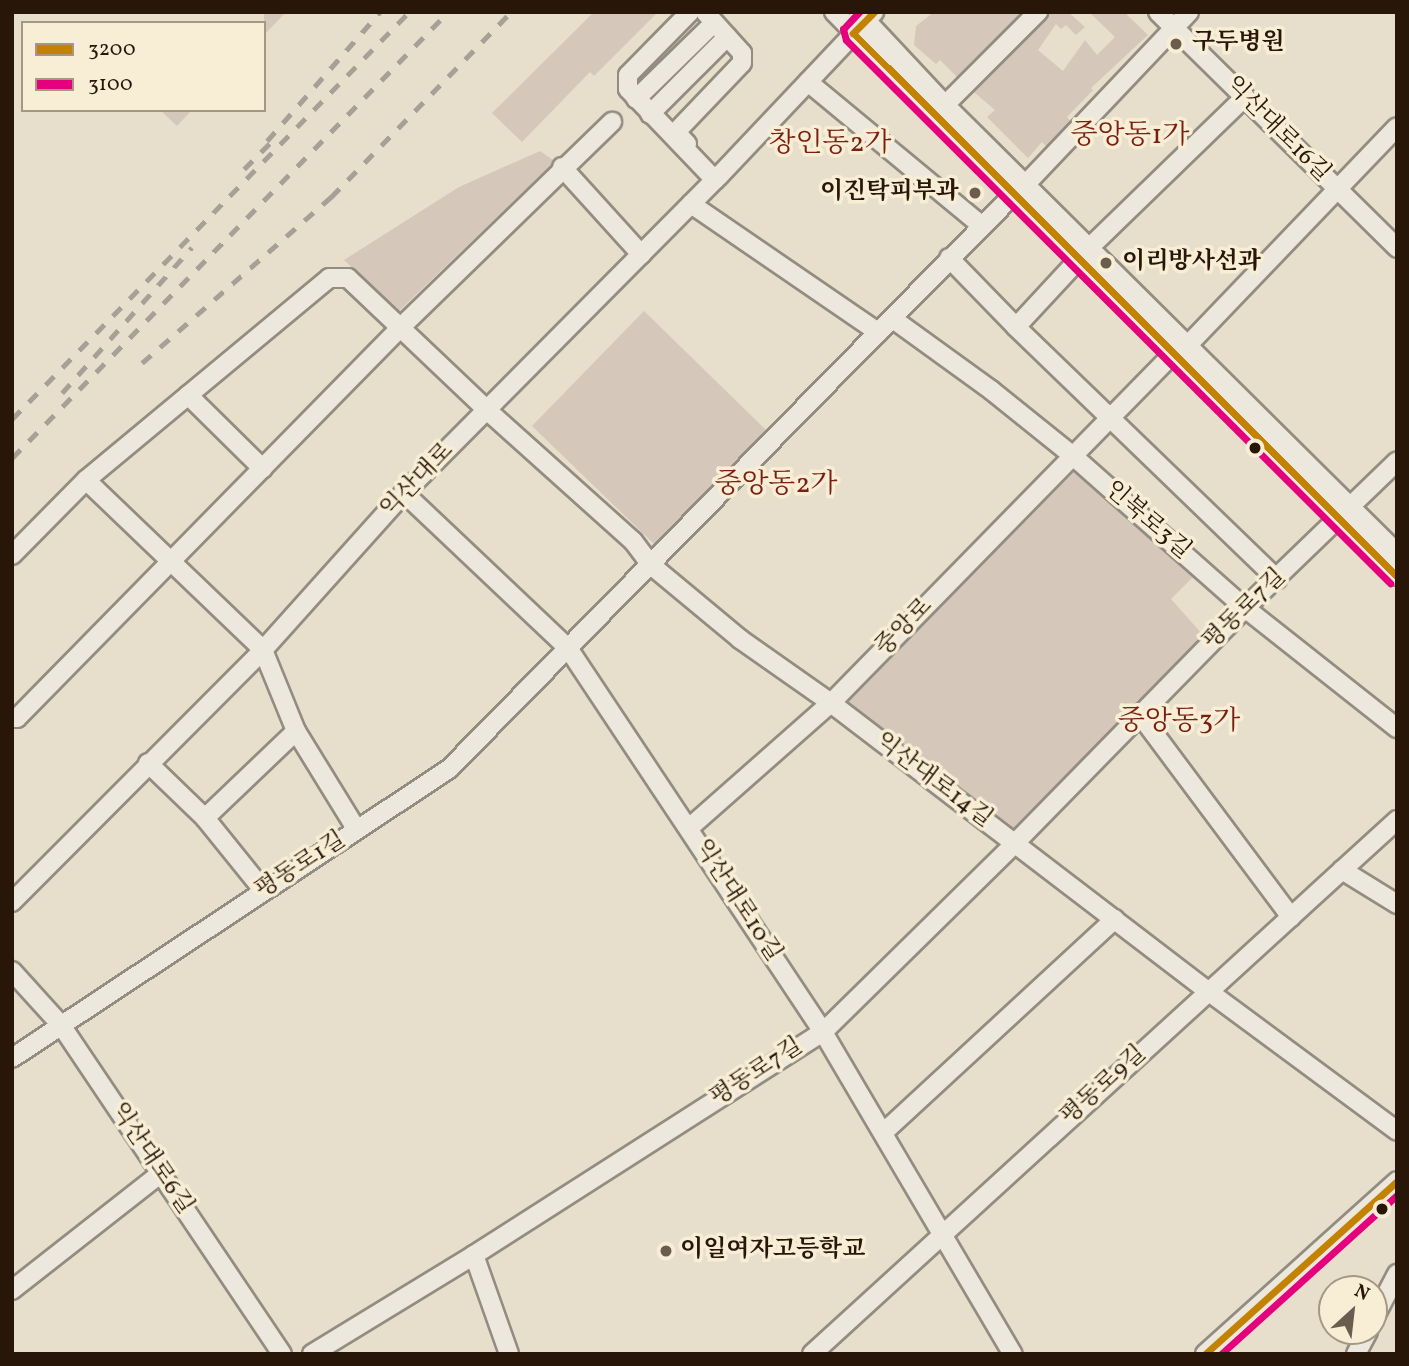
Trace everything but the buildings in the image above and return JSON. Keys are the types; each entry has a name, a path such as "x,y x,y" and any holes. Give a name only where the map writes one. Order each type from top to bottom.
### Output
{"street":[{"path":"690,12 628,75 628,89 650,114 717,178"},
{"path":"834,12 862,19 945,105 1019,190"},
{"path":"945,105 1038,12"},
{"name":"익산대로16길","path":"1158,12 1397,248"},
{"path":"568,648 893,319 949,258 1019,190 1189,12"},
{"path":"636,99 710,18 742,53 741,63 676,132 717,178"},
{"path":"862,19 1019,190 1346,513 1397,553"},
{"name":"익산대로","path":"12,902 148,762 263,650 404,493 717,178 808,82 862,19"},
{"path":"650,114 727,37"},
{"path":"808,82 982,226"},
{"path":"1016,327 1085,253 1245,97"},
{"path":"12,718 17,718 400,328 612,121"},
{"name":"중앙로","path":"689,828 831,704 1397,127"},
{"path":"562,167 641,254"},
{"path":"691,204 878,332"},
{"path":"949,258 1016,327 1277,579"},
{"name":"익산대로14길","path":"12,555 86,480 329,278 348,278 488,411 633,541 651,565 740,639 831,704 1397,1131"},
{"name":"인북로3길","path":"893,319 991,390 1073,456 1245,608 1397,728"},
{"path":"188,395 262,469"},
{"name":"평동로7길","path":"312,1354 474,1255 823,1032 1015,843 1245,608 1397,461"},
{"path":"86,480 263,650 296,731 357,830"},
{"name":"익산대로10길","path":"404,493 568,648 823,1032 1013,1354"},
{"path":"1346,513 1397,576"},
{"name":"평동로1길","path":"12,1058 449,769 568,648"},
{"path":"1141,716 1291,917"},
{"path":"205,818 296,731"},
{"path":"148,762 205,818 263,890"},
{"name":"평동로9길","path":"812,1354 941,1233 1397,820"},
{"path":"1342,870 1397,904"},
{"path":"884,1132 1115,919"},
{"name":"익산대로6길","path":"12,971 61,1025 282,1354"},
{"path":"12,1290 161,1173"},
{"path":"1205,1354 1397,1181"},
{"path":"474,1255 509,1354"},
{"path":"1388,1291 1397,1273"}],"railway":[{"path":"267,141 380,12"},
{"path":"12,419 409,12"},
{"path":"12,458 448,12"},
{"path":"142,363 331,197 511,12"},
{"path":"244,169 276,137"},
{"path":"62,393 192,247"}],"transit line":[{"name":"3100","path":"859,12 843,29 846,40 1390,583"},
{"name":"3200","path":"874,12 853,33 1397,576"},
{"name":"3200","path":"1205,1354 1397,1181"},
{"name":"3100","path":"1221,1354 1397,1195"}],"place":[{"name":"구두병원","path":"1176,44"},
{"name":"이진탁피부과","path":"975,193"},
{"name":"이리방사선과","path":"1106,263"},
{"name":"이일여자고등학교","path":"666,1251"}],"district":[{"name":"중앙동1가","path":"1130,136"},
{"name":"창인동2가","path":"830,144"},
{"name":"중앙동2가","path":"776,485"},
{"name":"중앙동3가","path":"1179,722"}]}
